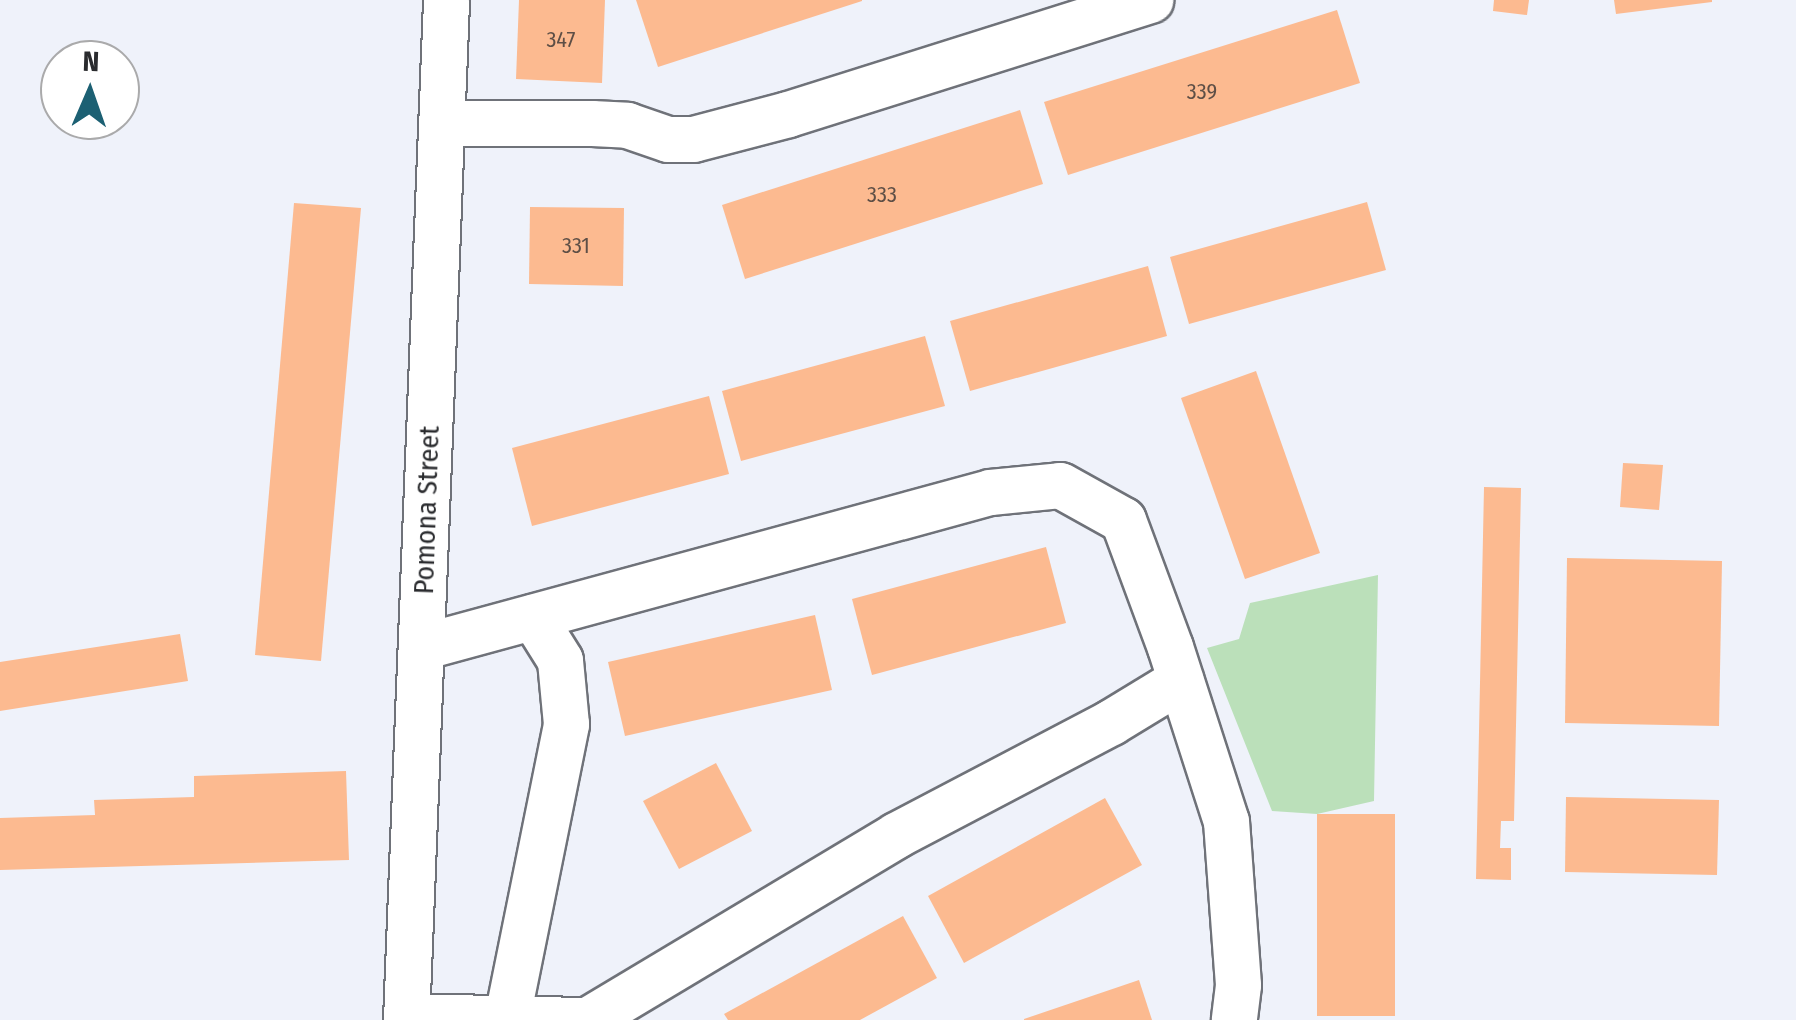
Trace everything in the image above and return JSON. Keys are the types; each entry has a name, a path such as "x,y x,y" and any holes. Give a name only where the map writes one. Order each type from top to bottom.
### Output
{"street":[{"name":"Pomona Street","path":"406,1018 446,0"},
{"path":"442,124 627,125 668,138 693,139 807,108 1150,0"},
{"path":"421,647 990,492 1060,485 1123,520 1226,821 1238,985 1234,1020"},
{"path":"507,1017 566,724 560,660 533,617"},
{"path":"406,1018 589,1019 896,835 1111,722 1180,680"}],"green space":[{"path":"1378,575 1374,801 1317,814 1272,811 1207,648 1239,639 1250,603"}],"building":[{"path":"519,0 605,0 602,83 516,79"},
{"path":"636,0 862,0 862,1 658,67"},
{"path":"1494,0 1529,0 1527,15 1493,11"},
{"path":"1614,0 1712,0 1712,2 1616,14"},
{"path":"1337,10 1360,83 1068,175 1044,102"},
{"path":"1020,110 1043,184 745,279 722,205"},
{"path":"1367,202 1386,270 1189,324 1170,257"},
{"path":"294,203 361,208 321,661 255,655"},
{"path":"530,207 624,208 623,286 529,284"},
{"path":"1148,266 1167,336 970,391 950,321"},
{"path":"925,336 945,406 741,461 722,391"},
{"path":"1256,371 1320,553 1245,579 1181,398"},
{"path":"709,396 729,474 532,526 512,448"},
{"path":"1623,463 1663,465 1659,510 1620,507"},
{"path":"1484,487 1521,488 1514,821 1501,821 1500,848 1511,848 1511,880 1476,879"},
{"path":"1046,547 1066,623 872,675 852,599"},
{"path":"1567,558 1722,561 1719,726 1565,723"},
{"path":"815,615 832,690 625,736 608,662"},
{"path":"180,634 188,681 0,711 0,662"},
{"path":"716,763 752,831 679,869 643,801"},
{"path":"346,771 349,860 0,870 0,818 95,815 94,800 194,797 194,776"},
{"path":"1566,797 1719,800 1717,875 1565,872"},
{"path":"1105,798 1142,865 964,963 928,896"},
{"path":"1317,814 1395,814 1395,1016 1317,1016"},
{"path":"903,916 937,978 860,1020 728,1020 724,1014"},
{"path":"1139,980 1152,1020 1024,1020 1024,1019"}]}
